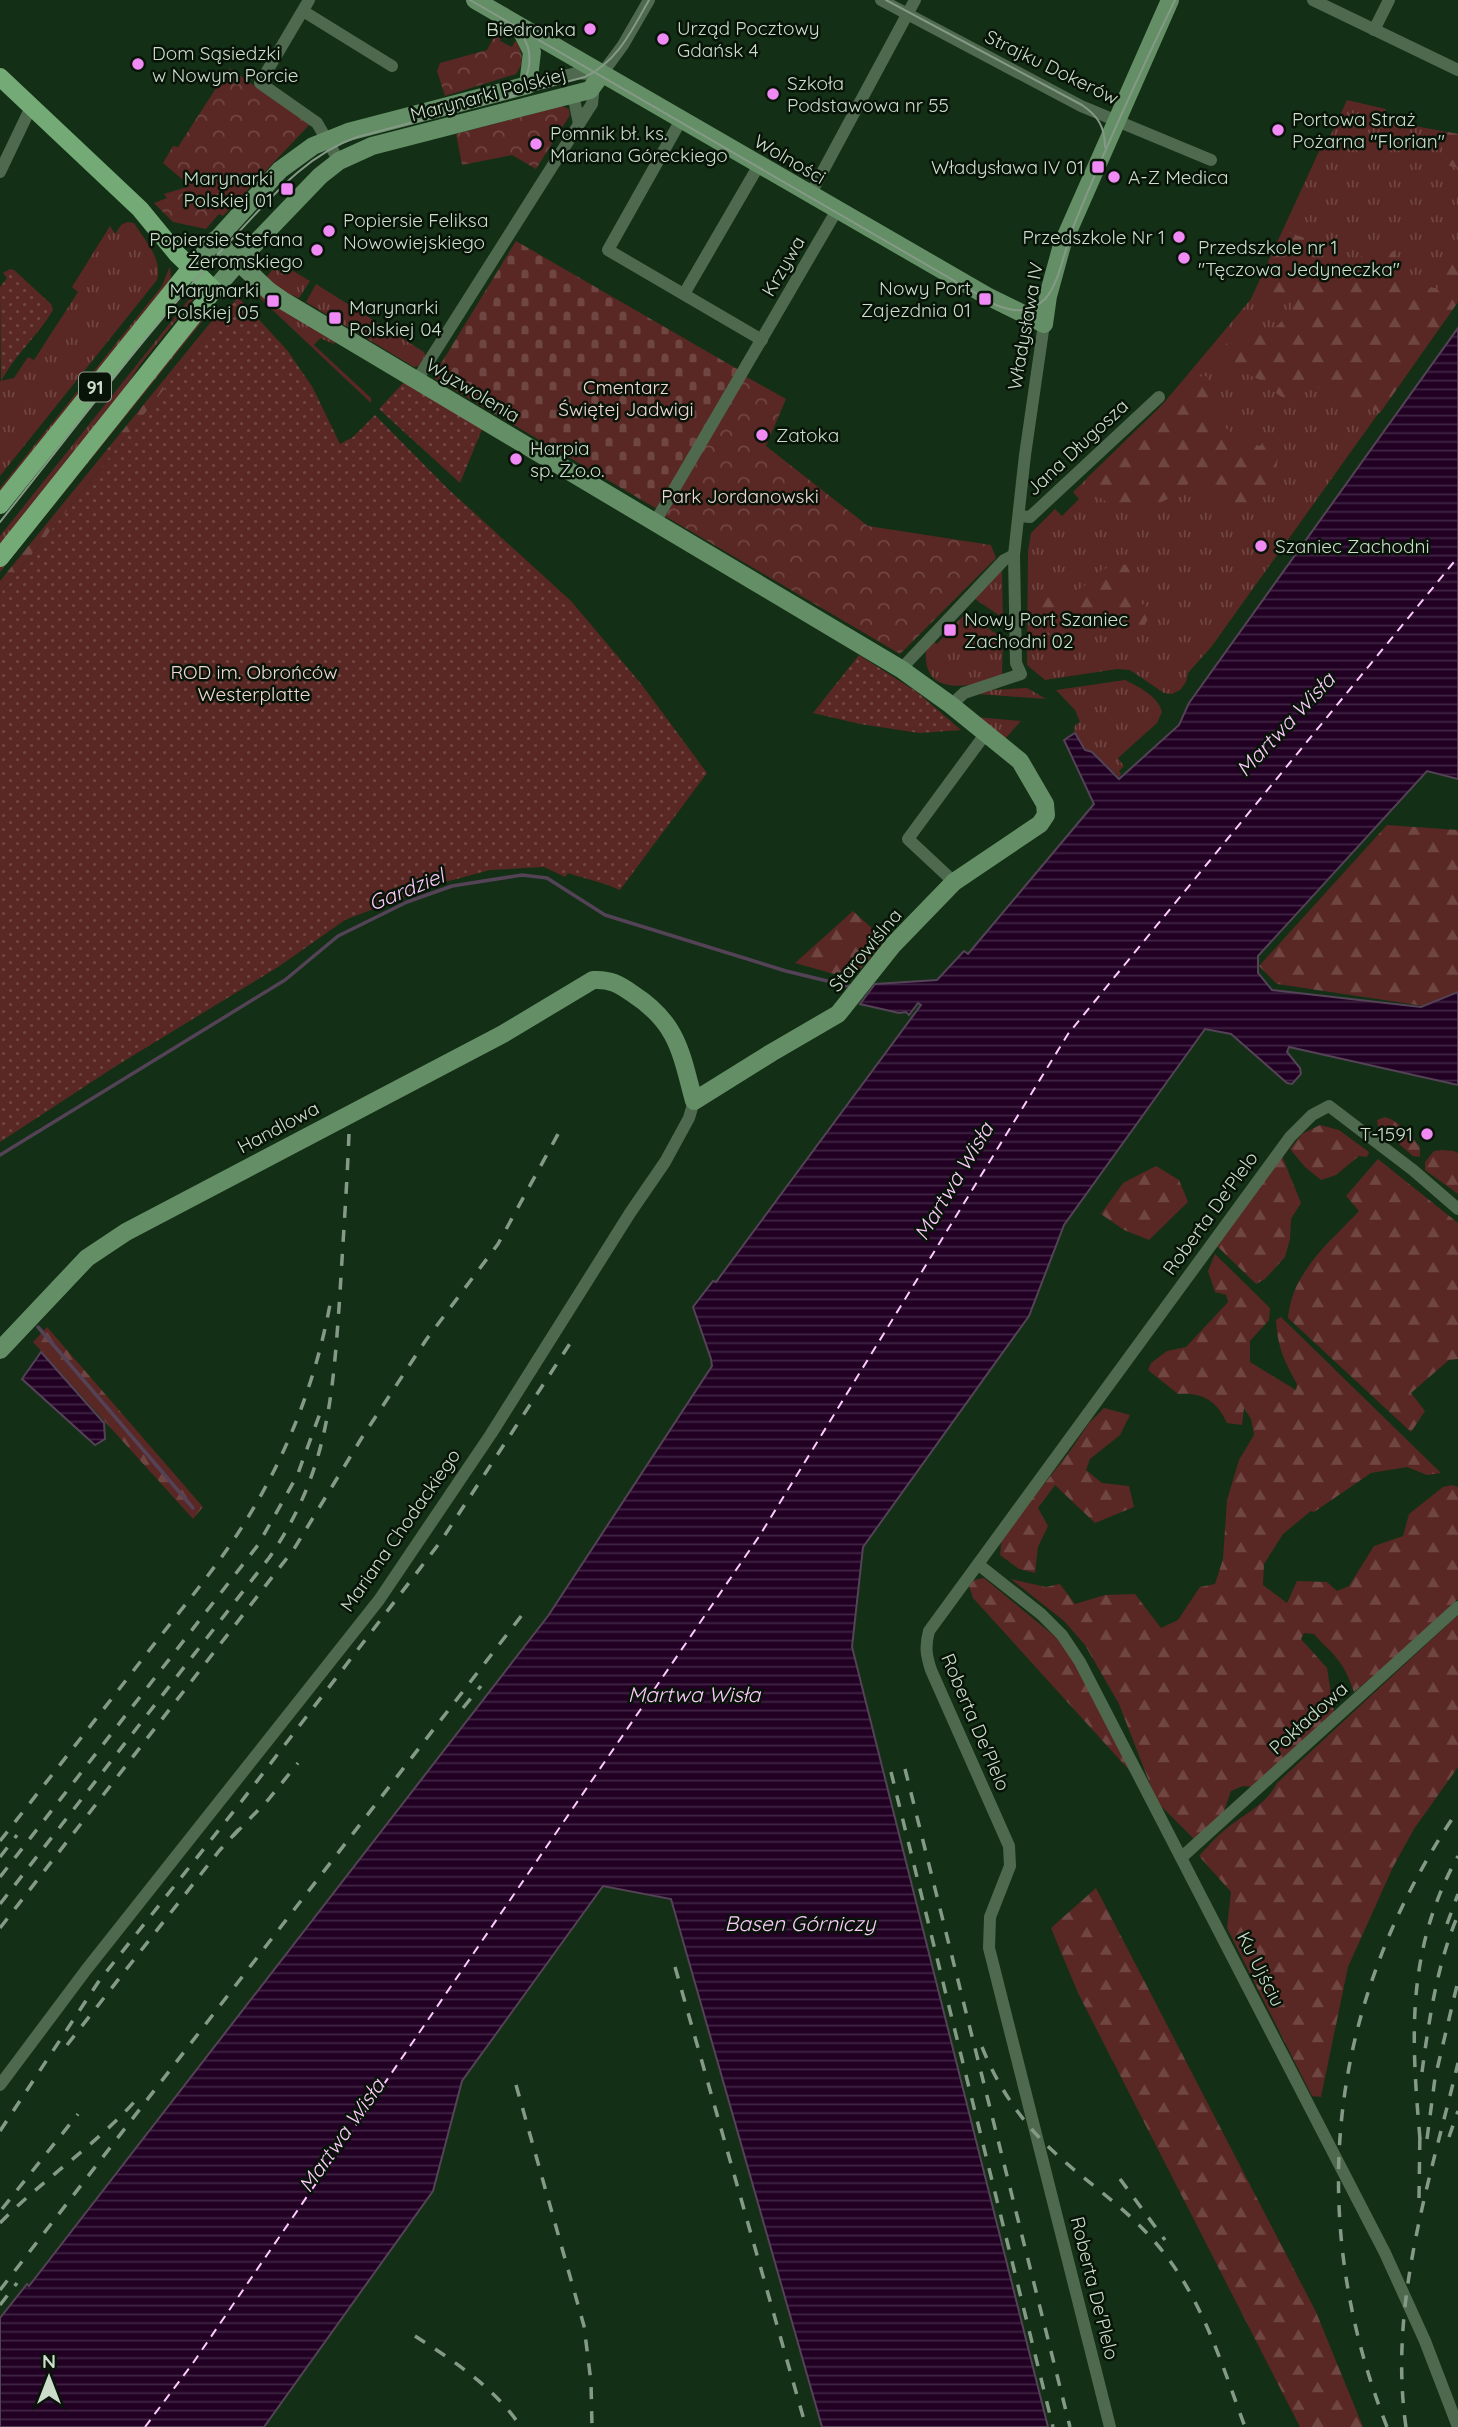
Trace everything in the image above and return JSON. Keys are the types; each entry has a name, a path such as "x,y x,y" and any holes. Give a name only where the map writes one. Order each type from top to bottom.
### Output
{"main road":[{"path":"0,77 140,209 191,268 214,290"},
{"name":"Marynarki Polskiej","path":"0,505 191,268"},
{"name":"Marynarki Polskiej","path":"0,558 214,290"}],"street":[{"name":"Wolności","path":"475,0 518,25 597,80 681,121 987,296 1044,324"},
{"path":"416,380 592,104 597,80 623,45 649,0"},
{"name":"Strajku Dokerów","path":"881,0 1081,106 1211,160"},
{"path":"810,195 915,0"},
{"name":"Władysława IV","path":"951,705 964,693 1021,674 1016,663 1014,555 1025,455 1048,296 1062,245 1170,0"},
{"path":"1313,0 1458,70"},
{"path":"1374,30 1389,0"},
{"path":"339,161 317,123 260,83 306,5 392,66"},
{"path":"518,25 532,52 528,85"},
{"name":"Marynarki Polskiej","path":"191,268 280,170 297,156 328,139 576,73 597,80 590,90 372,146 339,161 300,195 214,290"},
{"path":"569,94 579,124"},
{"path":"0,172 31,107"},
{"path":"681,121 608,250 762,340"},
{"path":"684,294 759,165"},
{"name":"Krzywa","path":"655,522 837,210"},
{"name":"Wyzwolenia","path":"215,240 282,300 901,669"},
{"name":"Jana Długosza","path":"1019,516 1030,517 1159,397"},
{"path":"951,705 901,669 1004,560 1014,555"},
{"name":"Starowiślna","path":"694,1101 838,1014 893,945 954,882 1040,824 1046,815 1045,804 1020,761 951,705"},
{"path":"954,882 908,839 986,733"},
{"name":"Handlowa","path":"0,1350 86,1258 126,1232 503,1034 584,984 602,979 617,983 650,1004 667,1021 684,1063 694,1101"},
{"name":"Mariana Chodackiego","path":"0,2085 86,1969 379,1600 491,1434 665,1162 694,1101"},
{"name":"Roberta De'Plelo","path":"1110,2427 989,1948 990,1917 1010,1866 1009,1846 931,1670 926,1653 929,1631 1290,1137 1311,1115 1329,1106 1413,1170 1458,1209"},
{"name":"Ku Ujściu","path":"979,1565 1041,1614 1080,1662 1385,2253 1425,2341 1458,2427"},
{"name":"Pokładowa","path":"1182,1857 1458,1607"}],"green space":[{"path":"498,29 504,33 500,41 512,47 515,41 519,47 521,62 516,74 445,96 437,71 440,63 487,50"},
{"path":"229,68 310,124 223,216 219,214 206,229 173,222 154,203 167,198 164,194 190,186 163,163 173,146 178,147"},
{"path":"1347,100 1386,109 1383,120 1458,134 1458,302 1212,646 1188,673 1180,690 1172,694 1164,693 1130,670 1117,669 1045,680 1027,665 1028,551 1031,533 1055,509 1062,516 1079,499 1073,492 1157,411 1251,299 1321,147 1326,145"},
{"path":"562,106 569,109 570,115 536,169 512,155 462,165 456,134"},
{"path":"1448,132 1458,134 1458,168 1446,165 1442,148"},
{"path":"134,223 152,250 157,265 157,280 0,476 0,381 14,378 28,357 34,360 78,292 72,287 110,226 115,234 121,225"},
{"path":"1283,231 1305,238 1324,252 1323,274 1334,296 1357,280 1359,259 1371,246 1395,252 1400,269 1421,288 1438,288 1458,247 1458,302 1380,413 1358,401 1342,402 1324,387 1302,390 1291,402 1254,377 1228,369 1213,360 1234,334 1247,332 1261,335 1277,326 1294,308 1291,292 1251,299"},
{"name":"Cmentarz Świętej Jadwigi","path":"516,241 739,370 657,509 434,378"},
{"path":"280,259 283,261 278,270 286,274 290,269 310,281 299,298 283,291 266,278"},
{"path":"170,266 171,282 0,496 0,488 162,286"},
{"path":"10,269 51,304 53,310 12,363 1,382 0,287 7,278 3,273"},
{"path":"316,284 424,352 426,356 419,366 414,367 306,302"},
{"path":"251,285 335,340 334,344 320,338 314,345 371,398 371,403 264,302 249,287"},
{"path":"194,293 195,297 140,365 113,407 0,548 0,536"},
{"name":"ROD im. Obrońców Westerplatte","path":"238,297 287,350 313,388 340,444 353,437 375,415 447,488 571,601 642,685 707,773 620,890 568,873 565,877 544,867 490,870 438,884 345,920 278,967 116,1066 0,1142 0,594"},
{"path":"210,308 213,308 0,572 0,566"},
{"path":"219,312 223,316 0,594 0,581"},
{"name":"Park Jordanowski","path":"745,376 786,399 766,446 868,526 991,545 996,558 900,654 663,515"},
{"path":"1206,376 1214,411 1229,431 1260,446 1269,433 1278,440 1277,464 1264,492 1237,517 1191,481 1168,499 1141,508 1117,507 1091,493 1087,478 1161,406 1197,377"},
{"path":"405,381 483,427 460,483 379,409"},
{"path":"1117,563 1126,565 1137,584 1130,588 1131,597 1152,610 1144,627 1118,615 1028,641 1028,610 1042,605 1053,589 1068,596 1089,583 1100,571"},
{"path":"1002,570 1003,618 975,599"},
{"path":"968,615 1003,638 1002,675 965,685 941,683 932,677 927,666 926,651 933,641 937,644 963,616"},
{"path":"859,655 917,692 961,730 919,733 813,713"},
{"path":"1125,680 1152,697 1162,712 1157,723 1118,758 1124,766 1119,771 1119,777 1092,752 1085,750 1074,731 1075,725 1080,722 1075,710 1056,690"},
{"path":"1027,688 1046,699 977,694 991,690"},
{"path":"976,717 1021,721 1004,740"},
{"path":"1387,825 1458,830 1458,992 1424,1006 1277,984 1259,966"},
{"path":"853,911 885,940 852,979 795,963"},
{"path":"1385,1117 1401,1125 1409,1133 1420,1147 1420,1157 1413,1156 1378,1126 1377,1120"},
{"path":"1320,1125 1339,1130 1369,1152 1367,1157 1359,1156 1336,1175 1321,1180 1305,1167 1290,1149 1302,1134"},
{"path":"1434,1151 1458,1153 1458,1194 1425,1170 1425,1162"},
{"path":"1282,1156 1301,1203 1291,1219 1290,1239 1285,1257 1265,1279 1256,1284 1217,1246"},
{"path":"1378,1159 1458,1223 1458,1359 1449,1360 1411,1393 1425,1411 1411,1432 1288,1318 1291,1302 1304,1272 1359,1211 1346,1196"},
{"path":"1156,1166 1179,1180 1188,1202 1149,1240 1124,1230 1101,1214 1123,1183"},
{"path":"1215,1254 1270,1308 1269,1320 1250,1341 1250,1362 1296,1390 1297,1384 1285,1361 1278,1338 1276,1320 1281,1317 1441,1473 1427,1475 1407,1467 1371,1473 1314,1512 1311,1511 1283,1534 1264,1564 1263,1585 1287,1603 1297,1581 1327,1582 1337,1591 1349,1586 1374,1546 1403,1536 1409,1514 1443,1487 1452,1485 1458,1487 1458,1599 1354,1692 1336,1657 1314,1634 1304,1633 1301,1639 1327,1668 1334,1712 1253,1787 1243,1786 1231,1791 1223,1814 1195,1840 1157,1802 1119,1704 1085,1645 1064,1621 1011,1579 1046,1587 1060,1584 1075,1604 1105,1595 1135,1594 1161,1628 1178,1620 1200,1587 1215,1584 1223,1559 1227,1500 1239,1460 1254,1435 1251,1419 1244,1408 1242,1425 1227,1423 1214,1404 1202,1396 1178,1394 1148,1370 1151,1363 1167,1351 1186,1347 1228,1302 1226,1295 1215,1292 1208,1271"},
{"path":"47,1327 203,1507 193,1519 33,1342"},
{"path":"1104,1408 1130,1415 1120,1435 1090,1459 1086,1470 1102,1483 1129,1486 1134,1507 1095,1523 1055,1485 1038,1508 1048,1526 1038,1547 1035,1573 1019,1569 1000,1555 1002,1538 1089,1423"},
{"path":"984,1578 1058,1639 1075,1660 1139,1781 973,1598 969,1586 974,1580"},
{"path":"1458,1615 1458,1767 1414,1829 1393,1867 1348,1967 1321,2097 1312,2096 1227,1928 1231,1892 1199,1856 1223,1831 1261,1803 1277,1783"},
{"path":"1096,1888 1316,2312 1363,2427 1300,2427 1078,1993 1051,1928"}],"water":[{"name":"Martwa Wisła","path":"1458,328 1458,779 1427,771 1258,956 1258,973 1272,990 1421,1007 1458,992 1458,1085 1289,1047 1287,1052 1300,1068 1301,1074 1292,1084 1287,1083 1231,1034 1205,1029 1064,1225 1029,1316 863,1547 852,1647 1048,2427 822,2427 671,1899 603,1886 462,2081 433,2191 264,2427 0,2427 0,2318 27,2284 29,2286 548,1616 712,1366 693,1307 713,1281 716,1282 921,1005 918,1003 909,1015 906,1012 899,1013 860,1004 875,984 937,980 964,951 968,954 1094,804 1064,740 1075,733 1085,750 1092,752 1119,779 1179,725 1189,703"},
{"path":"41,1352 104,1423 105,1439 95,1445 22,1379"}],"waterway":[{"name":"Gardziel","path":"0,1155 285,980 338,936 407,902 452,886 522,875 547,878 605,915 786,971 852,987"},
{"path":"38,1327 193,1508"}],"ferry route":[{"path":"145,2427 193,2363 760,1535 1068,1034 1458,557"}],"tram line":[{"path":"470,0 996,305 1022,310 1039,304 1055,284 1071,234 1098,168 1175,0"},
{"path":"0,522 114,377 203,271 261,208 305,167 338,145 357,137 585,77 615,54 649,0"},
{"path":"886,0 1082,105 1100,123 1105,147"},
{"path":"510,95 523,81 529,64 527,46 517,29"}],"railway":[{"path":"0,1928 294,1549 426,1340 498,1244 563,1125"},
{"path":"0,1904 269,1558 289,1526 304,1494 316,1463 330,1398 340,1293 349,1133"},
{"path":"0,1841 197,1589 247,1519 279,1460 305,1398 331,1299"},
{"path":"0,2131 99,1981 241,1802 441,1541 571,1342"},
{"path":"0,1877 258,1545 297,1476 322,1408"},
{"path":"0,2290 522,1615"},
{"path":"463,1708 481,1686"},
{"path":"233,1836 268,1800 298,1763"},
{"path":"905,1769 1070,2427"},
{"path":"891,1772 1053,2427"},
{"path":"1387,2427 1361,2347 1345,2267 1339,2188 1343,2110 1357,2032 1381,1956 1414,1882 1458,1810"},
{"path":"67,2045 239,1829"},
{"path":"0,1857 17,1835"},
{"path":"1420,2139 1414,2029 1416,1994 1429,1925 1441,1891 1458,1856"},
{"path":"1447,1924 1458,1894"},
{"path":"1422,2072 1439,1972 1458,1915"},
{"path":"675,1967 806,2427"},
{"path":"1427,2139 1435,2078 1458,1981"},
{"path":"982,2047 1003,2090 1021,2117 1042,2141 1154,2241 1185,2283 1208,2330 1245,2427"},
{"path":"1406,2427 1402,2381 1407,2289 1424,2198 1458,2063"},
{"path":"516,2085 584,2326 591,2382 592,2427"},
{"path":"0,2223 104,2132 136,2100"},
{"path":"1449,2137 1458,2111"},
{"path":"2,2209 78,2114"},
{"path":"1419,2198 1420,2128"},
{"path":"1120,2179 1165,2240"},
{"path":"0,2305 17,2283"},
{"path":"415,2336 459,2365 486,2388 521,2427"}],"place":[{"name":"Biedronka","path":"590,29"},
{"name":"Urząd Pocztowy Gdańsk 4","path":"663,39"},
{"name":"Dom Sąsiedzki w Nowym Porcie","path":"138,64"},
{"name":"Szkoła Podstawowa nr 55","path":"773,94"},
{"name":"Portowa Straż Pożarna \"Florian\"","path":"1278,130"},
{"name":"Pomnik bł. ks. Mariana Góreckiego","path":"536,144"},
{"name":"Władysława IV 01","path":"1098,167"},
{"name":"A-Z Medica","path":"1114,177"},
{"name":"Marynarki Polskiej 01","path":"287,189"},
{"name":"Popiersie Feliksa Nowowiejskiego","path":"329,231"},
{"name":"Przedszkole Nr 1","path":"1179,237"},
{"name":"Popiersie Stefana Żeromskiego","path":"317,250"},
{"name":"Przedszkole nr 1 \"Tęczowa Jedyneczka\"","path":"1184,258"},
{"name":"Nowy Port Zajezdnia 01","path":"985,299"},
{"name":"Marynarki Polskiej 05","path":"273,301"},
{"name":"Marynarki Polskiej 04","path":"335,318"},
{"name":"Zatoka","path":"762,435"},
{"name":"Harpia sp. Z.o.o.","path":"516,459"},
{"name":"Szaniec Zachodni","path":"1261,546"},
{"name":"Nowy Port Szaniec Zachodni 02","path":"950,630"},
{"name":"T-1591","path":"1427,1134"}],"water label":[{"name":"Basen Górniczy","path":"800,1923"}]}
